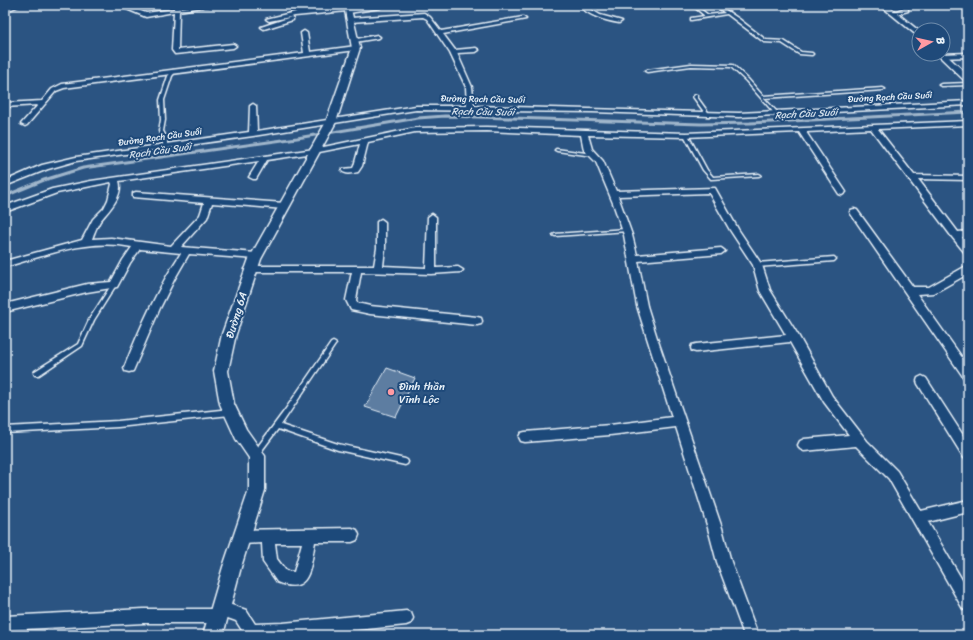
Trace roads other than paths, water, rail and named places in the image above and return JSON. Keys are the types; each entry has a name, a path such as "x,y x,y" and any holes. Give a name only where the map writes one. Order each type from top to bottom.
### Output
{"street":[{"path":"5,10 18,5"},
{"path":"120,5 146,15 177,8 211,5"},
{"path":"581,5 591,13 619,21"},
{"path":"883,5 911,28"},
{"path":"269,19 348,8 378,7"},
{"path":"175,62 175,28 177,8"},
{"name":"Đường 6A","path":"257,456 241,434 227,404 221,371 229,334 250,269 330,123 356,44 348,8"},
{"path":"892,13 906,10"},
{"path":"264,27 287,21 298,14"},
{"path":"351,20 424,15 431,18 444,43 453,52 469,87 471,108"},
{"path":"440,33 523,19"},
{"path":"304,33 307,55"},
{"path":"175,62 307,55 356,44 377,37"},
{"path":"25,124 54,90 62,86 175,62 233,46"},
{"path":"453,52 476,50"},
{"path":"951,55 968,55"},
{"path":"949,62 968,79"},
{"path":"5,105 44,103"},
{"name":"Đường Rạch Cầu Suối","path":"5,184 45,167 76,159 330,123 416,108 471,108 739,116 968,103"},
{"path":"253,106 253,134"},
{"path":"5,209 54,191 114,179 315,149 415,130 486,129 686,135 968,123"},
{"path":"874,128 968,251"},
{"path":"802,131 842,192"},
{"path":"584,133 588,150 599,161 626,230 642,306 724,562 751,635"},
{"path":"346,171 355,170 358,166 365,140"},
{"path":"253,177 265,157"},
{"path":"911,177 968,178"},
{"path":"85,244 96,221 107,209 112,200 116,184 114,179"},
{"path":"613,194 711,189 734,230 757,265 765,291 828,398 859,440 893,475 968,604"},
{"path":"136,195 284,206"},
{"path":"174,250 204,216 209,201"},
{"path":"854,212 968,375"},
{"path":"430,271 432,217"},
{"path":"378,270 381,248 381,222"},
{"path":"955,235 968,234"},
{"path":"5,264 100,240 174,250 256,256"},
{"path":"5,308 80,290 114,285 126,262 138,245"},
{"path":"129,368 151,312 174,269 187,251"},
{"path":"633,258 721,251"},
{"path":"910,291 931,290 961,274 968,268"},
{"path":"250,269 458,270"},
{"path":"357,270 351,300 354,307 477,321"},
{"path":"696,348 794,338"},
{"path":"922,381 968,454"},
{"path":"525,437 610,430 679,421"},
{"path":"804,445 859,440"},
{"path":"213,635 256,490 257,456"},
{"path":"918,518 968,506"},
{"path":"242,537 352,535"},
{"path":"268,536 270,562 282,577 297,579 302,574 310,536"},
{"path":"5,624 219,612 241,615 251,631 291,629 406,618"}],"lane":[{"path":"693,5 707,16"},
{"path":"716,5 765,41 783,42 800,53 812,54"},
{"path":"692,19 727,13"},
{"path":"165,146 165,139 161,131 163,120 162,100 175,62"},
{"path":"647,71 691,64 732,66 776,113"},
{"path":"941,84 968,84"},
{"path":"762,97 883,89"},
{"path":"696,96 695,97 708,115"},
{"path":"686,135 705,170 712,178 759,175"},
{"path":"557,150 592,155"},
{"path":"555,235 626,230"},
{"path":"757,265 834,258"},
{"path":"37,373 80,345 92,319 114,285"},
{"path":"257,456 261,447 333,344"},
{"path":"5,430 118,424 231,412"},
{"path":"276,426 338,447 405,462"}],"waterway":[{"name":"Rạch Cầu Suối","path":"5,196 44,180 83,168 297,138 418,118 445,116 701,124 750,123 968,112"}],"place":[{"name":"Đình thần Vĩnh Lộc","path":"391,392"}]}
